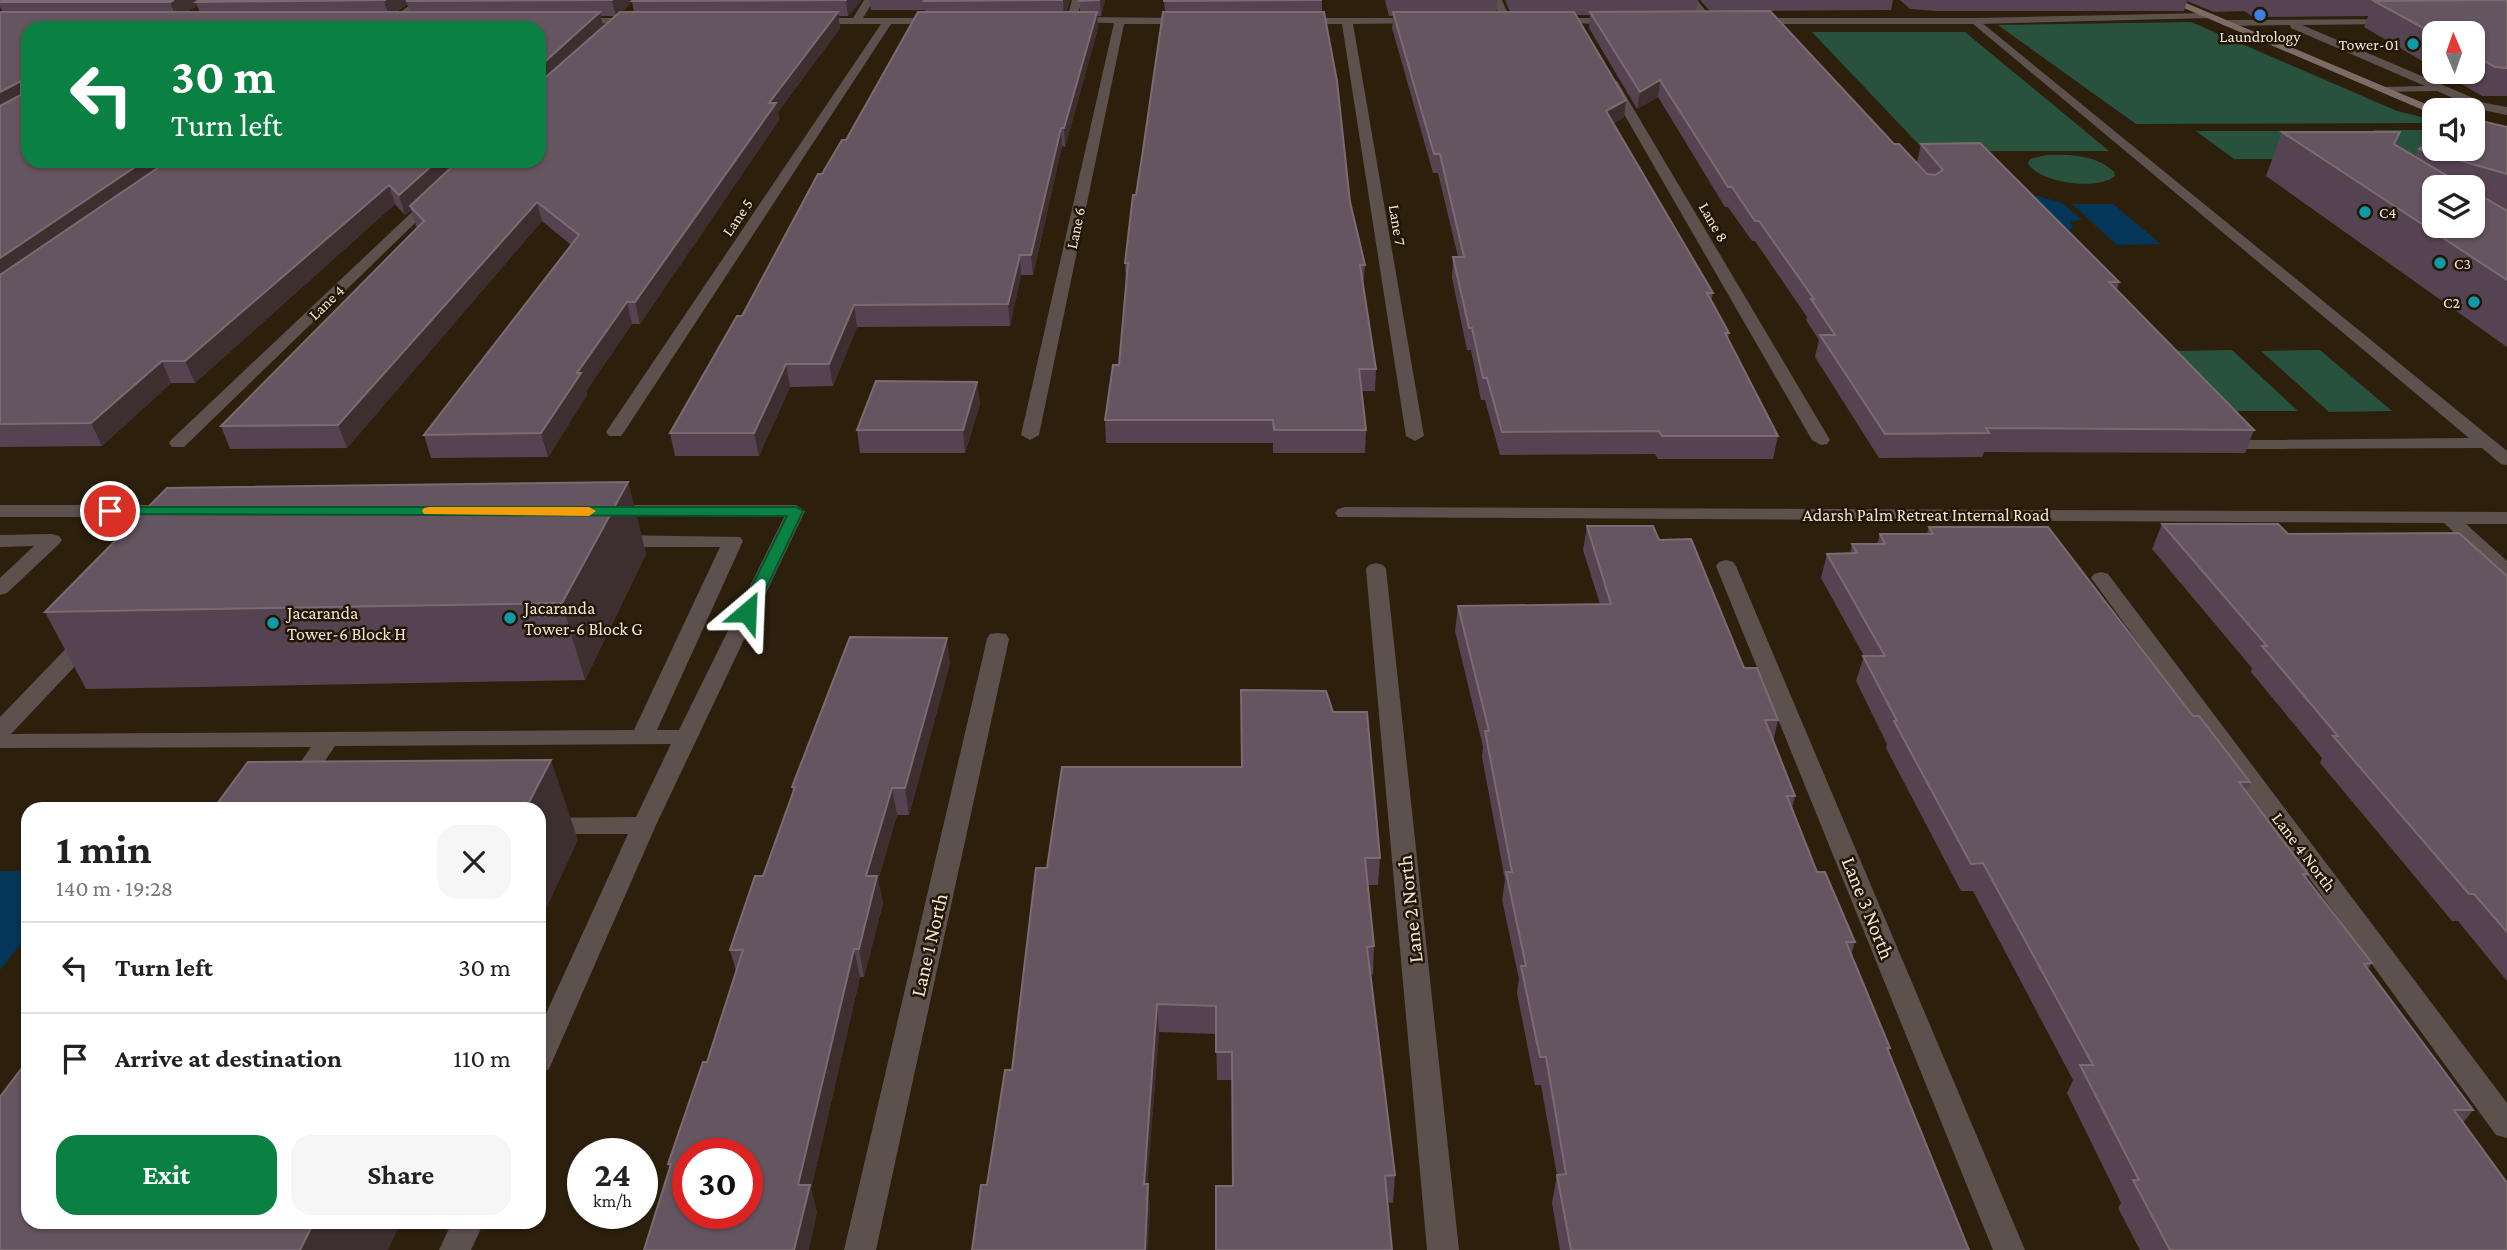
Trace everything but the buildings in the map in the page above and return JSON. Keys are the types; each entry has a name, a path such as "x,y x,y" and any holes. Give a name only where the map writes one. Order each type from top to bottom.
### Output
{"main road":[{"path":"2170,0 2422,105"}],"street":[{"path":"394,20 424,0"},
{"path":"856,21 869,0"},
{"path":"1071,20 1077,0"},
{"path":"1492,21 1511,21 1497,0"},
{"path":"1692,0 1709,21"},
{"path":"1896,6 1913,21"},
{"path":"603,37 636,7"},
{"path":"1280,21 1293,15 1347,21 1426,21"},
{"path":"1736,21 1976,21 2206,16"},
{"path":"367,21 421,20"},
{"path":"1058,20 1200,20"},
{"name":"Lane 6","path":"1030,436 1120,20"},
{"path":"567,21 648,21"},
{"path":"800,21 954,21"},
{"name":"Lane 5","path":"615,432 888,21"},
{"name":"Lane 7","path":"1347,21 1415,436"},
{"path":"1541,21 1630,21"},
{"path":"1577,21 1587,40"},
{"path":"1696,21 1723,21"},
{"path":"1777,21 1793,38"},
{"path":"1976,21 2507,460"},
{"path":"2225,23 2406,21"},
{"path":"2286,22 2482,106 2507,111"},
{"name":"Lane 8","path":"1601,64 1821,440"},
{"path":"2384,90 2441,89"},
{"name":"Lane 4","path":"178,443 466,168"},
{"path":"2249,444 2486,443"},
{"path":"0,511 195,511"},
{"path":"546,1045 643,825 796,511 586,511"},
{"name":"Adarsh Palm Retreat Internal Road","path":"1345,513 2507,518"},
{"path":"2448,517 2507,572"},
{"path":"0,541 52,540 0,589"},
{"path":"596,541 733,541 642,737"},
{"name":"Lane 3 North","path":"1726,566 2010,1250"},
{"name":"Lane 2 North","path":"1376,569 1443,1250"},
{"name":"Lane 4 North","path":"2101,578 2507,1126"},
{"path":"0,732 106,621"},
{"name":"Lane 1 North","path":"860,1250 998,639"},
{"path":"0,741 686,737"},
{"path":"285,802 328,739"},
{"path":"546,826 643,825"},
{"path":"456,1250 465,1229"}],"green space":[{"path":"2191,22 2397,111 2422,117 2422,123 2136,124 1998,25"},
{"path":"1812,32 1965,32 2109,151 1925,151"},
{"path":"2373,130 2422,130 2422,155 2412,155"},
{"path":"2196,131 2351,131 2395,159 2234,159"},
{"path":"2047,155 2073,155 2091,159 2107,166 2115,176 2107,181 2083,184 2055,180 2043,176 2028,163 2030,159"},
{"path":"2232,350 2298,411 2234,411 2173,351"},
{"path":"2320,350 2392,411 2329,412 2261,351"}],"water":[{"path":"2023,192 2062,203 2082,220 2070,221 2073,228 2067,231"},
{"path":"2072,204 2113,204 2161,244 2117,245"},
{"path":"0,871 21,871 21,944 0,970"}],"slow traffic":[{"path":"429,511 589,511"}],"place":[{"name":"Laundrology","path":"2260,15"},
{"name":"Tower-01","path":"2413,44"},
{"name":"C4","path":"2365,212"},
{"name":"C3","path":"2440,263"},
{"name":"C2","path":"2474,302"},
{"name":"Jacaranda Tower-6 Block G","path":"510,618"},
{"name":"Jacaranda Tower-6 Block H","path":"273,623"}],"route":[{"path":"110,511 796,511 747,612"}]}
